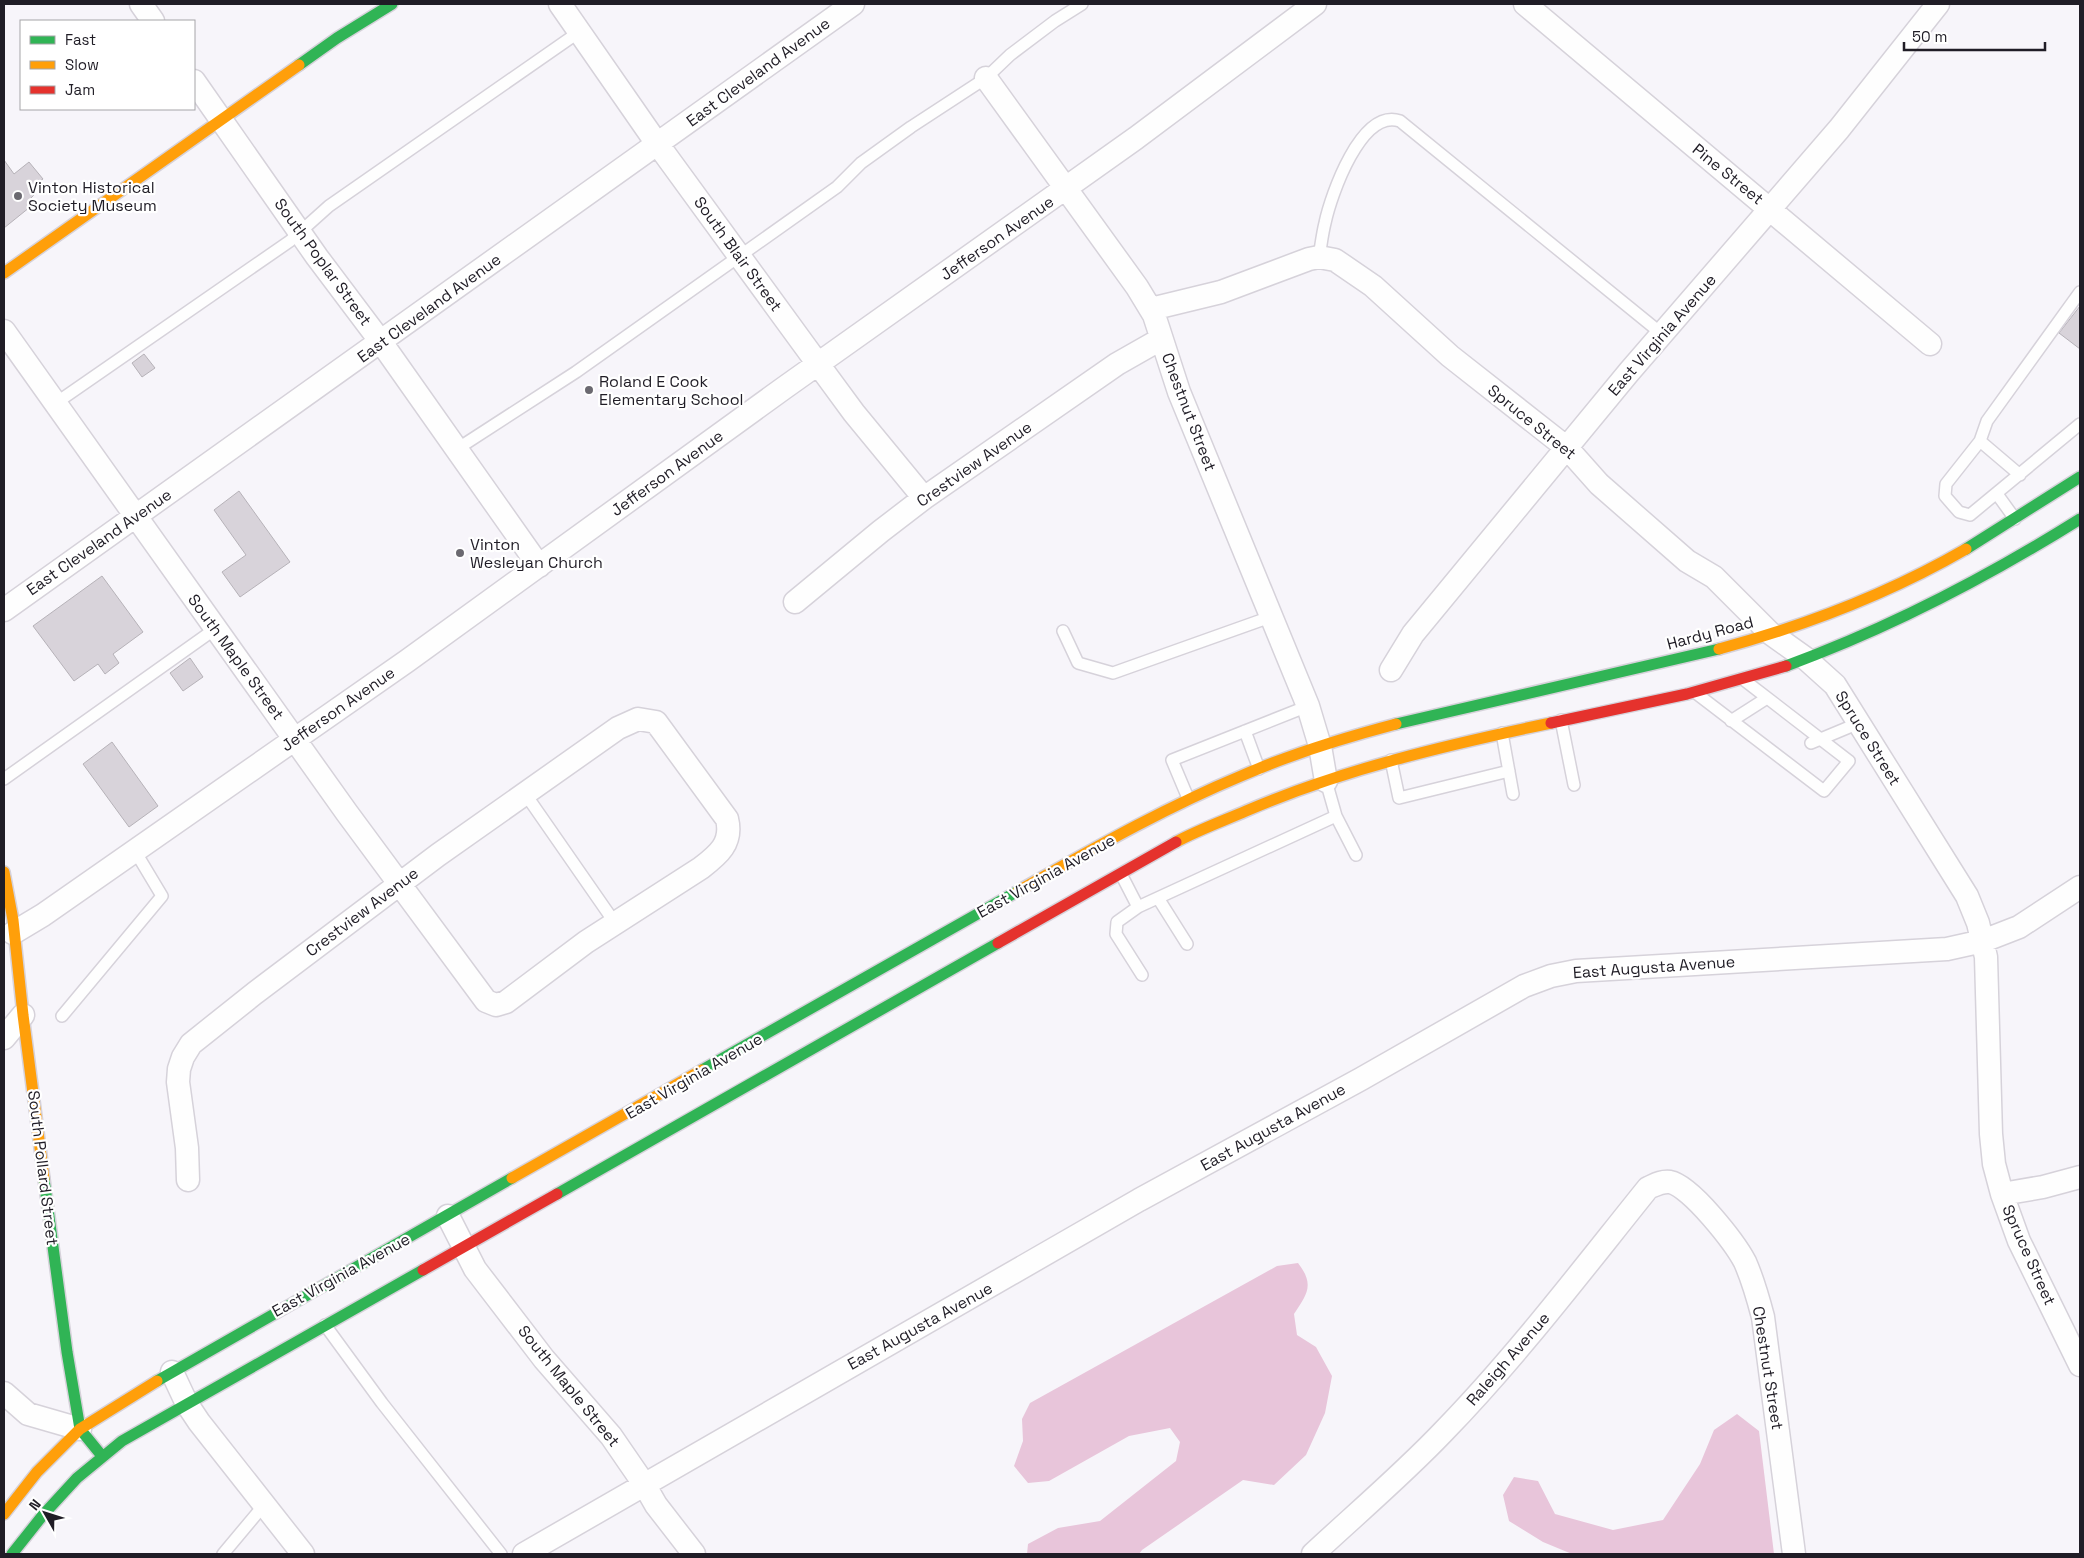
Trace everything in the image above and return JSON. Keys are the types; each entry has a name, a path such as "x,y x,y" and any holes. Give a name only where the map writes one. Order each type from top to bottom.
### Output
{"main road":[{"path":"4,272 337,38 392,4"},
{"name":"Hardy Road","path":"1320,746 1412,718 1710,652 1770,633 1849,605 1915,576 2015,520 2080,477"},
{"path":"1326,781 1391,760 1502,733 1693,692 1742,679 1805,658 1886,627 1954,594 2022,556 2080,519"},
{"name":"East Virginia Avenue","path":"4,1514 37,1472 80,1429 172,1372 1136,825 1188,798 1320,746"},
{"name":"East Virginia Avenue","path":"12,1554 41,1518 84,1472 102,1456 148,1424 187,1404 1180,840 1241,813 1326,781"},
{"name":"South Pollard Street","path":"4,872 13,920 23,1015 67,1352 80,1429 102,1456"}],"street":[{"path":"141,4 152,20"},
{"name":"South Blair Street","path":"560,4 658,143 854,413 924,498"},
{"name":"East Cleveland Avenue","path":"4,610 852,4"},
{"name":"Jefferson Avenue","path":"13,933 43,915 135,851 539,566 818,364 1064,190 1315,4"},
{"name":"Pine Street","path":"1525,4 1930,344"},
{"name":"East Virginia Avenue","path":"1391,670 1413,634 1662,334 1839,129 1938,4"},
{"name":"Chestnut Street","path":"986,78 1064,190 1151,309 1179,392 1273,616 1308,706 1320,746 1326,781"},
{"name":"South Poplar Street","path":"195,82 300,233 381,342 539,566"},
{"path":"1151,309 1221,292 1309,258 1319,257"},
{"name":"Spruce Street","path":"1319,257 1335,260 1373,286 1450,356 1566,448 1599,484 1687,561 1714,577 1770,633 1805,658 1835,685 1967,896 1983,941 1986,957 1991,1134 1994,1164 2002,1194 2019,1241 2080,1365"},
{"name":"South Maple Street","path":"4,331 215,629 486,1001 496,1005 506,1002 615,923"},
{"name":"Crestview Avenue","path":"795,602 881,530 924,498 1117,364 1161,339"},
{"name":"Crestview Avenue","path":"188,1180 187,1148 178,1082 181,1063 191,1044 254,993 524,792 618,728 638,719 656,722 727,819 728,837 718,855 615,923"},
{"name":"East Augusta Avenue","path":"524,1554 1139,1200 1360,1079 1524,986 1551,976 1576,971 1947,949 1983,941 2019,927 2080,887"},
{"path":"4,1038 23,1015"},
{"path":"2002,1194 2043,1187 2080,1177"},
{"name":"Raleigh Avenue","path":"1313,1554 1465,1409 1554,1305 1648,1188 1658,1183 1669,1182 1680,1186 1695,1200"},
{"name":"Chestnut Street","path":"1695,1200 1730,1237 1753,1280 1763,1317 1794,1554"},
{"name":"South Maple Street","path":"448,1216 476,1268 544,1359 611,1436 656,1505 694,1554"},
{"path":"172,1372 187,1404 303,1554"},
{"path":"4,1393 28,1414 80,1429"}],"lane":[{"path":"457,449 576,372 837,187 861,163 986,78 1010,55 1055,20 1082,4"},
{"path":"56,402 300,233 329,206 579,32"},
{"path":"1319,257 1325,222 1348,160 1365,135 1376,123 1394,119 1400,121 1662,334"},
{"path":"2080,292 1987,421 1980,441 1946,484 1945,496 1959,512 1970,514 1997,494 2080,424"},
{"path":"1980,441 2020,475"},
{"path":"1997,494 2015,520"},
{"path":"1063,631 1078,663 1113,673 1273,616"},
{"path":"4,780 215,629"},
{"path":"1693,692 1731,721 1762,739 1824,791 1849,761 1815,741 1767,698 1742,679"},
{"path":"1731,721 1767,698"},
{"path":"1188,798 1172,760 1308,706"},
{"path":"1561,720 1574,785"},
{"path":"1815,741 1859,723"},
{"path":"1245,731 1259,769"},
{"path":"1502,733 1513,794"},
{"path":"1391,760 1399,798 1509,771"},
{"path":"1326,781 1336,816 1356,855"},
{"path":"524,792 615,923"},
{"path":"1142,975 1116,934 1117,922 1138,907 1336,816"},
{"path":"62,1016 162,896 135,851"},
{"path":"1121,874 1138,907"},
{"path":"1158,898 1187,944"},
{"path":"325,1325 382,1403 501,1554"},
{"path":"223,1554 264,1505"}],"shaded area":[{"path":"1298,1263 1308,1284 1305,1295 1294,1314 1297,1335 1316,1347 1332,1376 1325,1413 1306,1455 1274,1485 1243,1480 1142,1550 1139,1554 1027,1554 1028,1544 1058,1528 1100,1521 1176,1461 1180,1442 1170,1428 1129,1436 1049,1481 1028,1483 1014,1466 1023,1441 1022,1419 1030,1403 1277,1266"},
{"path":"1737,1414 1759,1431 1774,1554 1572,1554 1543,1542 1509,1521 1503,1495 1514,1477 1538,1481 1555,1514 1613,1530 1663,1520 1700,1464 1714,1430"}],"building":[{"name":"Vinton Historical Society Museum","path":"4,160 14,174 29,162 43,179 31,188 35,194 31,198 35,203 4,228"},
{"path":"2080,306 2080,349 2059,333"},
{"path":"144,354 155,368 142,377 132,363"},
{"path":"239,491 290,562 240,597 222,572 246,555 214,510"},
{"path":"102,576 143,632 113,654 119,663 105,674 98,664 74,681 33,626"},
{"path":"190,658 203,677 183,691 170,673"},
{"path":"112,742 158,806 129,827 83,764"}],"traffic: fast":[{"path":"299,65 337,38 392,4"},
{"path":"1966,549 2080,477"},
{"path":"1786,666 1863,635 1937,600 2009,562 2080,519"},
{"path":"1396,724 1719,649"},
{"path":"702,1070 1018,891"},
{"path":"557,1194 998,943"},
{"path":"157,1381 512,1178"},
{"path":"44,1179 67,1352 80,1429 102,1456"},
{"path":"12,1554 43,1515 77,1478 122,1441 423,1270"}],"traffic: slow":[{"path":"4,273 299,65"},
{"path":"1719,649 1783,630 1846,607 1907,580 1966,549"},
{"path":"1176,842 1283,796 1358,770 1434,749 1551,723"},
{"path":"1018,891 1128,830 1212,788 1298,754 1396,724"},
{"path":"4,872 13,920 44,1179"},
{"path":"512,1178 702,1070"},
{"path":"4,1514 37,1472 80,1429 157,1381"}],"traffic: jam":[{"path":"1551,723 1687,694 1786,666"},
{"path":"998,943 1176,842"},
{"path":"423,1270 557,1194"}],"place":[{"name":"Vinton Historical Society Museum","path":"18,196"},
{"name":"Roland E Cook Elementary School","path":"589,390"},
{"name":"Vinton Wesleyan Church","path":"460,553"}]}
